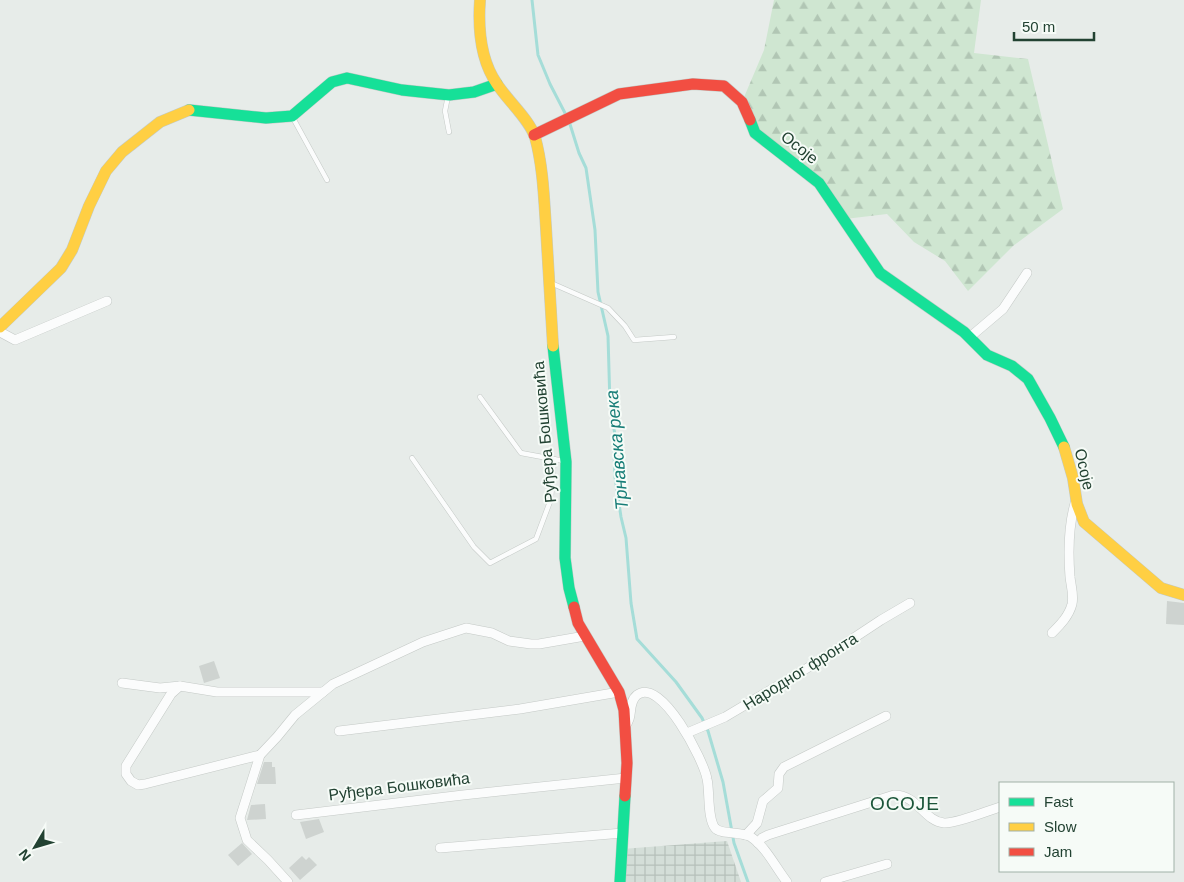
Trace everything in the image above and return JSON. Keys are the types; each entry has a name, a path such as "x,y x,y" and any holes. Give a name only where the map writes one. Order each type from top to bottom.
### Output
{"street":[{"name":"Руђера Бошковића","path":"480,0 479,16 487,65 497,84 534,134 541,171 566,568 575,614 585,636 619,692 624,710 627,744 620,882"},
{"path":"0,327 61,268 72,250 89,206 106,171 122,152 160,122 190,108 238,116 266,118 292,116 339,78 402,90 449,95 474,92 497,84"},
{"name":"Осоје","path":"534,134 619,94 693,84 724,86 742,102 755,133 819,183 880,273 964,332 988,355 1012,366 1028,379 1064,448 1073,478 1076,504 1084,522 1161,588 1184,595"},
{"path":"970,337 1003,309 1026,273"},
{"path":"0,332 15,340 107,301"},
{"path":"1052,633 1067,616 1072,606 1073,596 1068,542 1071,516 1076,500"},
{"name":"Народног фронта","path":"687,733 713,724 819,661 910,603"},
{"path":"288,882 246,840 240,818 260,755 295,715 333,684 424,642 466,628 492,633 509,641 531,644 585,636"},
{"path":"122,683 160,688 180,686 217,692 323,692"},
{"path":"180,686 171,694 126,766 126,774 131,781 138,785 145,784 260,755"},
{"path":"339,731 520,709 619,692"},
{"name":"Руђера Бошковића","path":"625,726 631,717 632,703 636,696 642,693 650,693 661,700 687,733"},
{"path":"744,834 757,824 763,801 778,788 779,774 784,767 886,716"},
{"path":"687,733 705,770 711,818 715,828 719,831 744,834 758,843 787,882"},
{"name":"Руђера Бошковића","path":"296,815 463,794 626,778"},
{"path":"758,843 768,835 894,795 905,796 941,823 952,822 999,807"},
{"path":"440,848 623,833"},
{"path":"825,882 887,864"}],"lane":[{"path":"449,95 445,111 449,132"},
{"path":"292,116 327,180"},
{"path":"549,282 607,308 625,326 634,340 674,336"},
{"path":"480,397 521,453 560,460"},
{"name":"Руђера Бошковића","path":"412,458 474,547 490,563 536,538 551,499 560,460"}],"shaded area":[{"path":"727,841 741,882 620,882 622,849"}],"green space":[{"path":"774,0 981,0 974,53 1028,59 1063,209 1013,246 968,291 945,261 914,242 887,214 845,219 819,183 755,133 742,102 764,50"}],"building":[{"path":"1167,601 1184,603 1184,625 1166,624"},
{"path":"214,661 220,678 204,683 199,666"},
{"path":"264,762 272,762 272,767 275,767 276,784 257,784"},
{"path":"265,804 266,819 247,820 251,805"},
{"path":"319,819 324,832 306,839 300,822"},
{"path":"242,843 252,854 238,866 228,855"},
{"path":"302,856 306,860 309,857 317,865 300,880 289,868"}],"waterway":[{"name":"Трнавска река","path":"532,0 538,55 566,115"},
{"name":"Трнавска река","path":"569,121 586,168 595,230 598,292 608,336 610,405 615,435 615,477 626,538 631,603 637,639 676,682 702,718 708,731 723,782 734,843 748,882"}],"traffic: fast":[{"path":"189,110 266,118 292,116 332,82 347,78 402,90 449,95 474,92 497,84"},
{"path":"750,120 755,133 819,183 880,273 964,332 987,355 1012,366 1028,379 1064,447"},
{"path":"553,346 566,462 565,558 574,607"},
{"path":"620,882 625,796"}],"traffic: slow":[{"path":"480,0 480,33 487,65 497,84 532,130 538,148 544,194 553,346"},
{"path":"0,327 61,268 72,250 89,206 106,171 122,152 160,122 189,110"},
{"path":"1064,447 1073,478 1077,504 1084,522 1161,588 1184,595"}],"traffic: jam":[{"path":"534,135 619,94 693,84 724,86 742,102 750,120"},
{"path":"574,607 578,623 619,692 624,710 627,763 625,796"}],"district":[{"name":"ОСОЈЕ","path":"905,803"}]}
